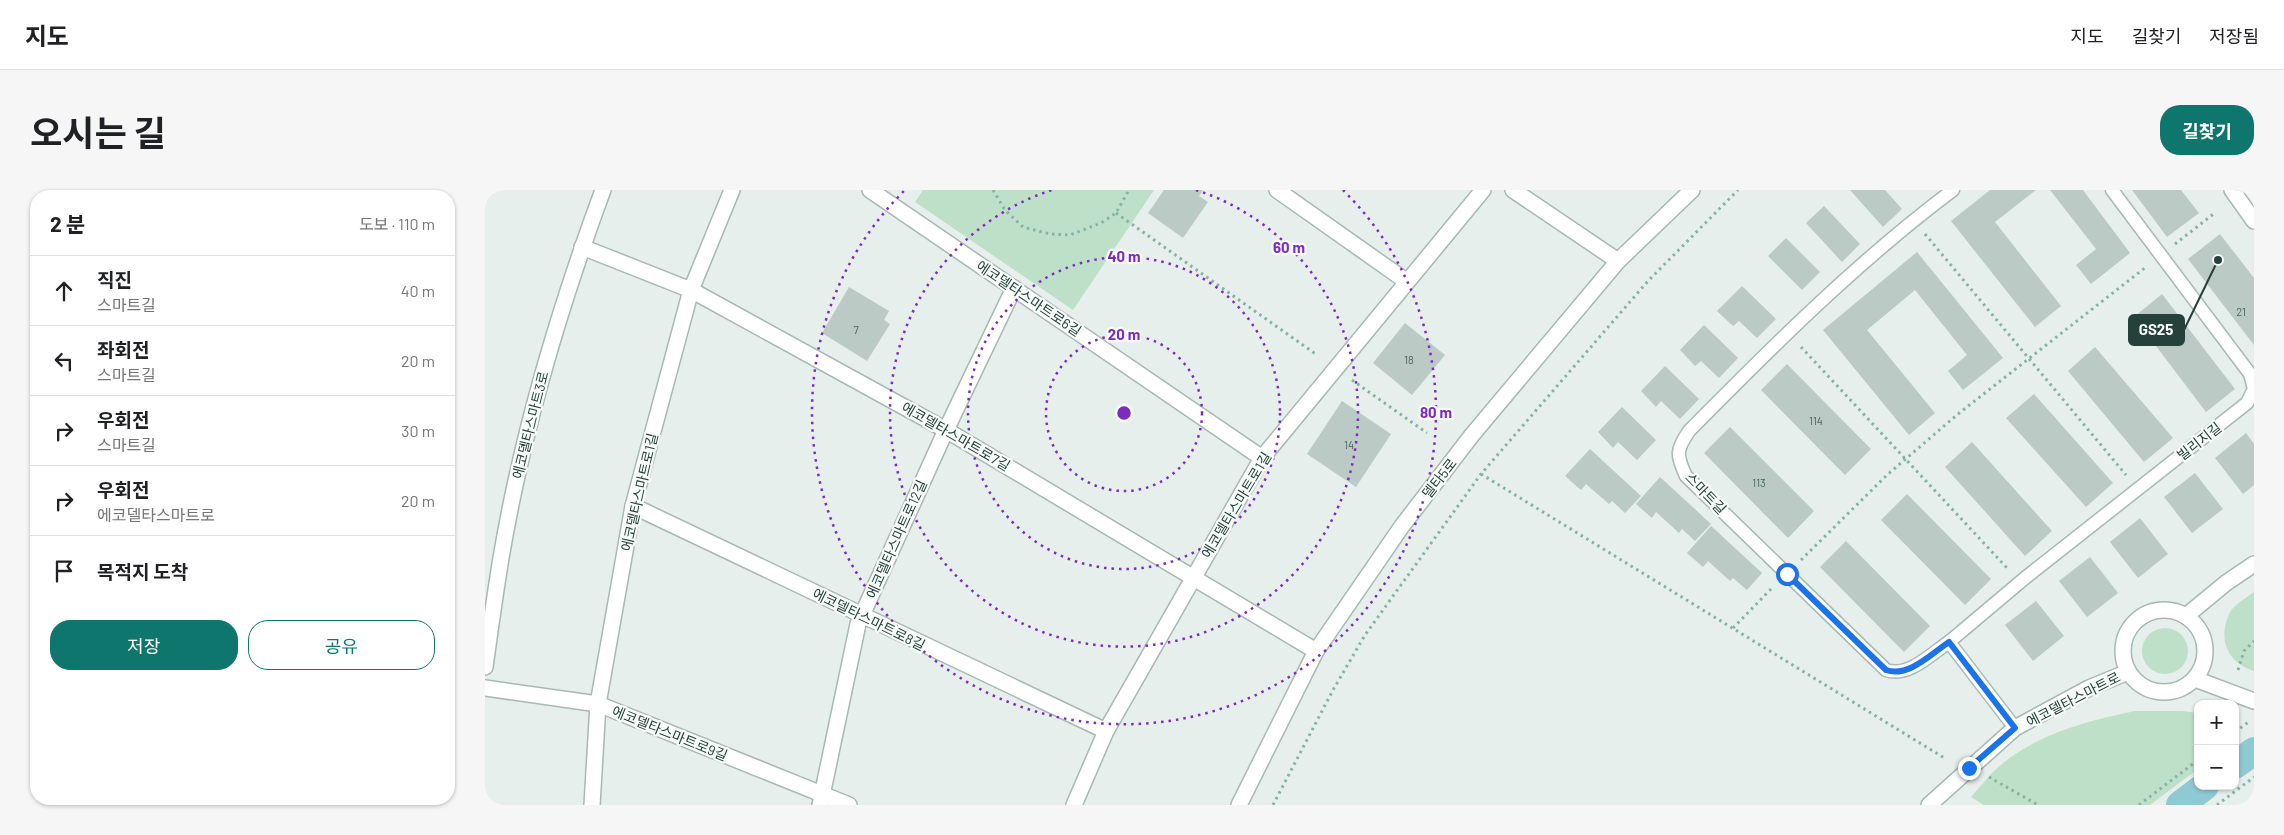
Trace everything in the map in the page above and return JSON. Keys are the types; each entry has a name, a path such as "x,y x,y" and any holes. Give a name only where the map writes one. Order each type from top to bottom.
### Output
{"street":[{"name":"에코델타스마트3로","path":"485,667 501,557 522,454 547,359 581,247 603,190"},
{"name":"에코델타스마트로1길","path":"592,805 598,704 633,506 691,290 732,190"},
{"name":"에코델타스마트로6길","path":"870,190 1262,458"},
{"path":"1277,190 1406,281"},
{"name":"에코델타스마트로1길","path":"1074,805 1106,731 1262,458 1406,281 1483,190"},
{"path":"1513,190 1618,261"},
{"name":"델타5로","path":"1239,805 1316,651 1402,526 1456,455 1618,261 1692,190"},
{"path":"2232,190 2254,221"},
{"name":"에코델타스마트로7길","path":"581,247 691,290 946,430 1316,651"},
{"name":"에코델타스마트로12길","path":"821,800 858,624 946,430 1014,288"},
{"name":"에코델타스마트로8길","path":"633,506 1106,731"},
{"path":"2186,616 2226,583 2254,564"},
{"path":"2160,610 2174,611 2186,616 2195,624 2205,646 2202,669 2195,679 2185,687 2173,692 2159,693 2147,690 2136,682 2128,672 2123,659 2123,645 2127,632 2135,621 2147,613 2160,610"},
{"name":"에코델타스마트로","path":"1929,805 2015,728 2089,688 2128,672"},
{"path":"2195,679 2254,701"},
{"name":"에코델타스마트로9길","path":"485,688 598,704 821,800 849,805"}],"lane":[{"name":"스마트길","path":"1949,642 1906,671 1895,674 1886,670 1687,476 1679,460 1679,445 1689,431 1787,332 1913,220 1953,190"},
{"name":"빌리지길","path":"1949,642 2021,582 2247,403 2254,389 2250,374 2112,190"},
{"path":"1949,642 2015,728"}],"path":[{"path":"993,190 1005,210 1023,226 1050,234 1070,235 1101,223 1115,213 1129,190"},
{"path":"1273,805 1333,690 1365,635 1481,474 1648,281 1738,190"},
{"path":"1733,628 1906,459 1958,414 2216,212"},
{"path":"1115,213 1317,355"},
{"path":"1913,220 2138,489"},
{"path":"1787,332 2021,582"},
{"path":"1351,379 1427,433"},
{"path":"1481,474 1946,759"},
{"path":"2238,670 2244,651 2254,641"},
{"path":"2239,729 2254,717"},
{"path":"2139,805 2194,763"},
{"path":"1984,774 2038,805"},
{"path":"2217,805 2254,777"}],"green space":[{"path":"923,190 1154,190 1073,310 915,202"},
{"path":"2254,592 2254,671 2237,662 2231,656 2227,648 2224,631 2232,609"},
{"path":"2161,628 2169,628 2178,632 2184,638 2188,651 2184,664 2178,670 2169,674 2161,674 2152,670 2146,664 2142,655 2142,647 2146,638 2152,632"},
{"path":"2135,711 2194,712 2194,772 2150,805 1984,805 1971,797 1994,771 2009,758 2025,748 2060,731"}],"building":[{"path":"1164,190 1203,190 1199,196 1208,202 1183,238 1148,213"},
{"path":"1850,190 1885,190 1902,209 1883,227"},
{"path":"1990,190 2036,190 1995,222 2061,306 2035,327 1951,221"},
{"path":"2050,190 2083,190 2130,253 2091,284 2076,265 2096,249"},
{"path":"2132,190 2181,190 2199,213 2167,237"},
{"path":"1824,206 1860,244 1842,262 1806,223"},
{"path":"2220,234 2254,278 2254,345 2188,259"},
{"path":"1786,238 1820,272 1802,290 1768,256"},
{"path":"1917,252 2003,358 1963,390 1948,371 1967,355 1915,290 1867,330 1935,413 1909,435 1823,330"},
{"path":"1742,286 1776,319 1757,338 1739,321 1733,326 1717,311"},
{"path":"849,287 889,311 884,320 890,324 867,361 822,333"},
{"path":"2162,294 2235,389 2206,412 2134,317"},
{"path":"1405,323 1445,355 1412,395 1373,363"},
{"path":"1704,325 1738,358 1719,378 1701,361 1695,366 1680,350"},
{"path":"2095,347 2173,438 2144,462 2068,371"},
{"path":"1787,364 1871,449 1845,475 1761,390"},
{"path":"1665,366 1699,399 1680,419 1661,401 1656,407 1641,391"},
{"path":"2034,394 2113,483 2086,507 2006,418"},
{"path":"1342,401 1391,434 1356,487 1307,454"},
{"path":"1622,407 1656,440 1637,460 1618,442 1613,448 1598,432"},
{"path":"1730,427 1814,511 1788,538 1704,453"},
{"path":"2246,433 2254,444 2254,485 2243,494 2215,458"},
{"path":"1972,442 2052,531 2025,556 1945,467"},
{"path":"1590,449 1641,496 1625,513 1612,501 1609,504 1586,484 1581,490 1565,476"},
{"path":"2195,473 2223,509 2192,533 2164,497"},
{"path":"1660,477 1711,524 1695,541 1682,529 1679,533 1656,512 1652,518 1636,504"},
{"path":"1907,494 1991,579 1965,605 1881,520"},
{"path":"2140,518 2168,554 2138,578 2110,542"},
{"path":"1711,526 1762,573 1747,590 1733,578 1730,581 1708,561 1703,567 1687,553"},
{"path":"1846,541 1930,626 1904,652 1820,567"},
{"path":"2090,557 2118,593 2087,617 2059,581"},
{"path":"2036,601 2064,636 2033,661 2005,625"}],"waterway":[{"path":"2239,762 2254,751"},
{"path":"2180,805 2200,790"}],"place":[{"name":"GS25","path":"2218,260"}],"route":[{"path":"1787,574 1886,670 1895,674 1906,671 1949,642 2015,728 1969,768"}]}
